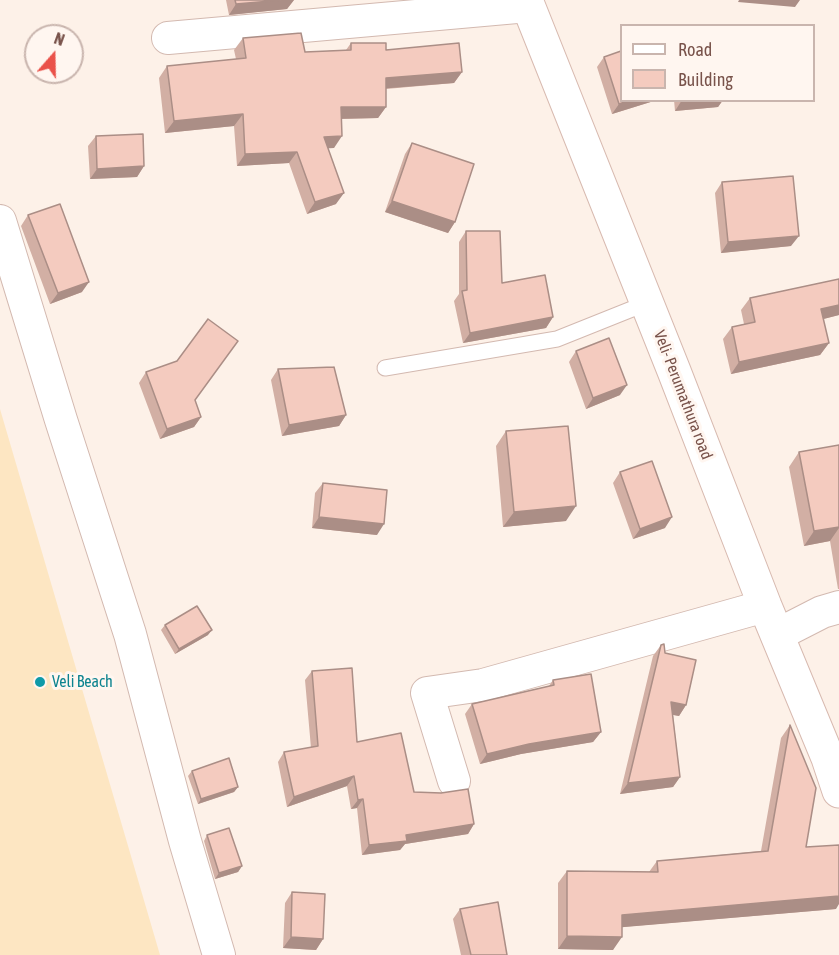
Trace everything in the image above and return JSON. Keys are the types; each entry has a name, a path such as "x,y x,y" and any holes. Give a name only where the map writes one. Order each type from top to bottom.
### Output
{"main road":[{"name":"Veli- Perumathura road","path":"527,3 771,621 828,758 839,791"}],"street":[{"path":"168,38 527,3"},
{"path":"0,220 61,420 130,633 185,841 219,955"},
{"path":"454,781 427,693 483,685 839,607"}],"lane":[{"path":"385,368 557,339 647,303"}],"sand":[{"name":"Veli Beach","path":"0,409 160,955 0,955"}],"building":[{"path":"235,0 282,0 236,4"},
{"path":"301,33 305,52 351,50 351,43 386,43 386,50 459,43 462,72 386,78 386,107 341,107 342,136 324,137 344,193 315,202 297,152 245,154 243,114 174,121 167,66 246,58 243,38"},
{"path":"620,51 620,102 624,102 619,104 604,57"},
{"path":"143,134 144,166 97,169 96,136"},
{"path":"412,143 474,164 455,222 392,201"},
{"path":"793,176 799,236 728,242 722,182"},
{"path":"60,204 89,282 58,293 28,215"},
{"path":"466,231 500,231 502,283 545,275 553,317 470,333 462,291 467,290"},
{"path":"839,279 839,305 821,309 829,343 739,362 732,327 755,322 750,298"},
{"path":"208,319 238,341 195,400 201,417 167,429 146,372 177,361"},
{"path":"609,338 627,385 593,398 576,351"},
{"path":"334,367 346,415 289,425 278,369"},
{"path":"568,426 576,506 514,512 506,431"},
{"path":"839,445 839,527 814,531 799,452"},
{"path":"652,461 672,517 640,529 620,472"},
{"path":"323,483 387,490 384,524 319,517"},
{"path":"197,606 212,630 179,649 165,625"},
{"path":"664,644 665,653 696,660 686,705 671,702 680,777 628,783 661,645"},
{"path":"352,668 357,742 401,733 414,792 441,793 468,789 474,824 406,835 407,841 369,845 363,799 358,800 354,776 294,797 284,752 318,746 312,671"},
{"path":"591,674 601,732 529,744 487,754 472,704 554,685 553,680"},
{"path":"790,725 816,788 806,847 839,845 839,896 622,915 622,937 567,936 567,871 658,872 657,861 768,851"},
{"path":"229,758 238,787 201,799 192,771"},
{"path":"229,828 242,866 219,873 207,835"},
{"path":"292,892 325,894 323,939 291,937"},
{"path":"498,902 507,955 471,955 460,909"}],"place":[{"name":"Veli Beach","path":"40,682"}]}
